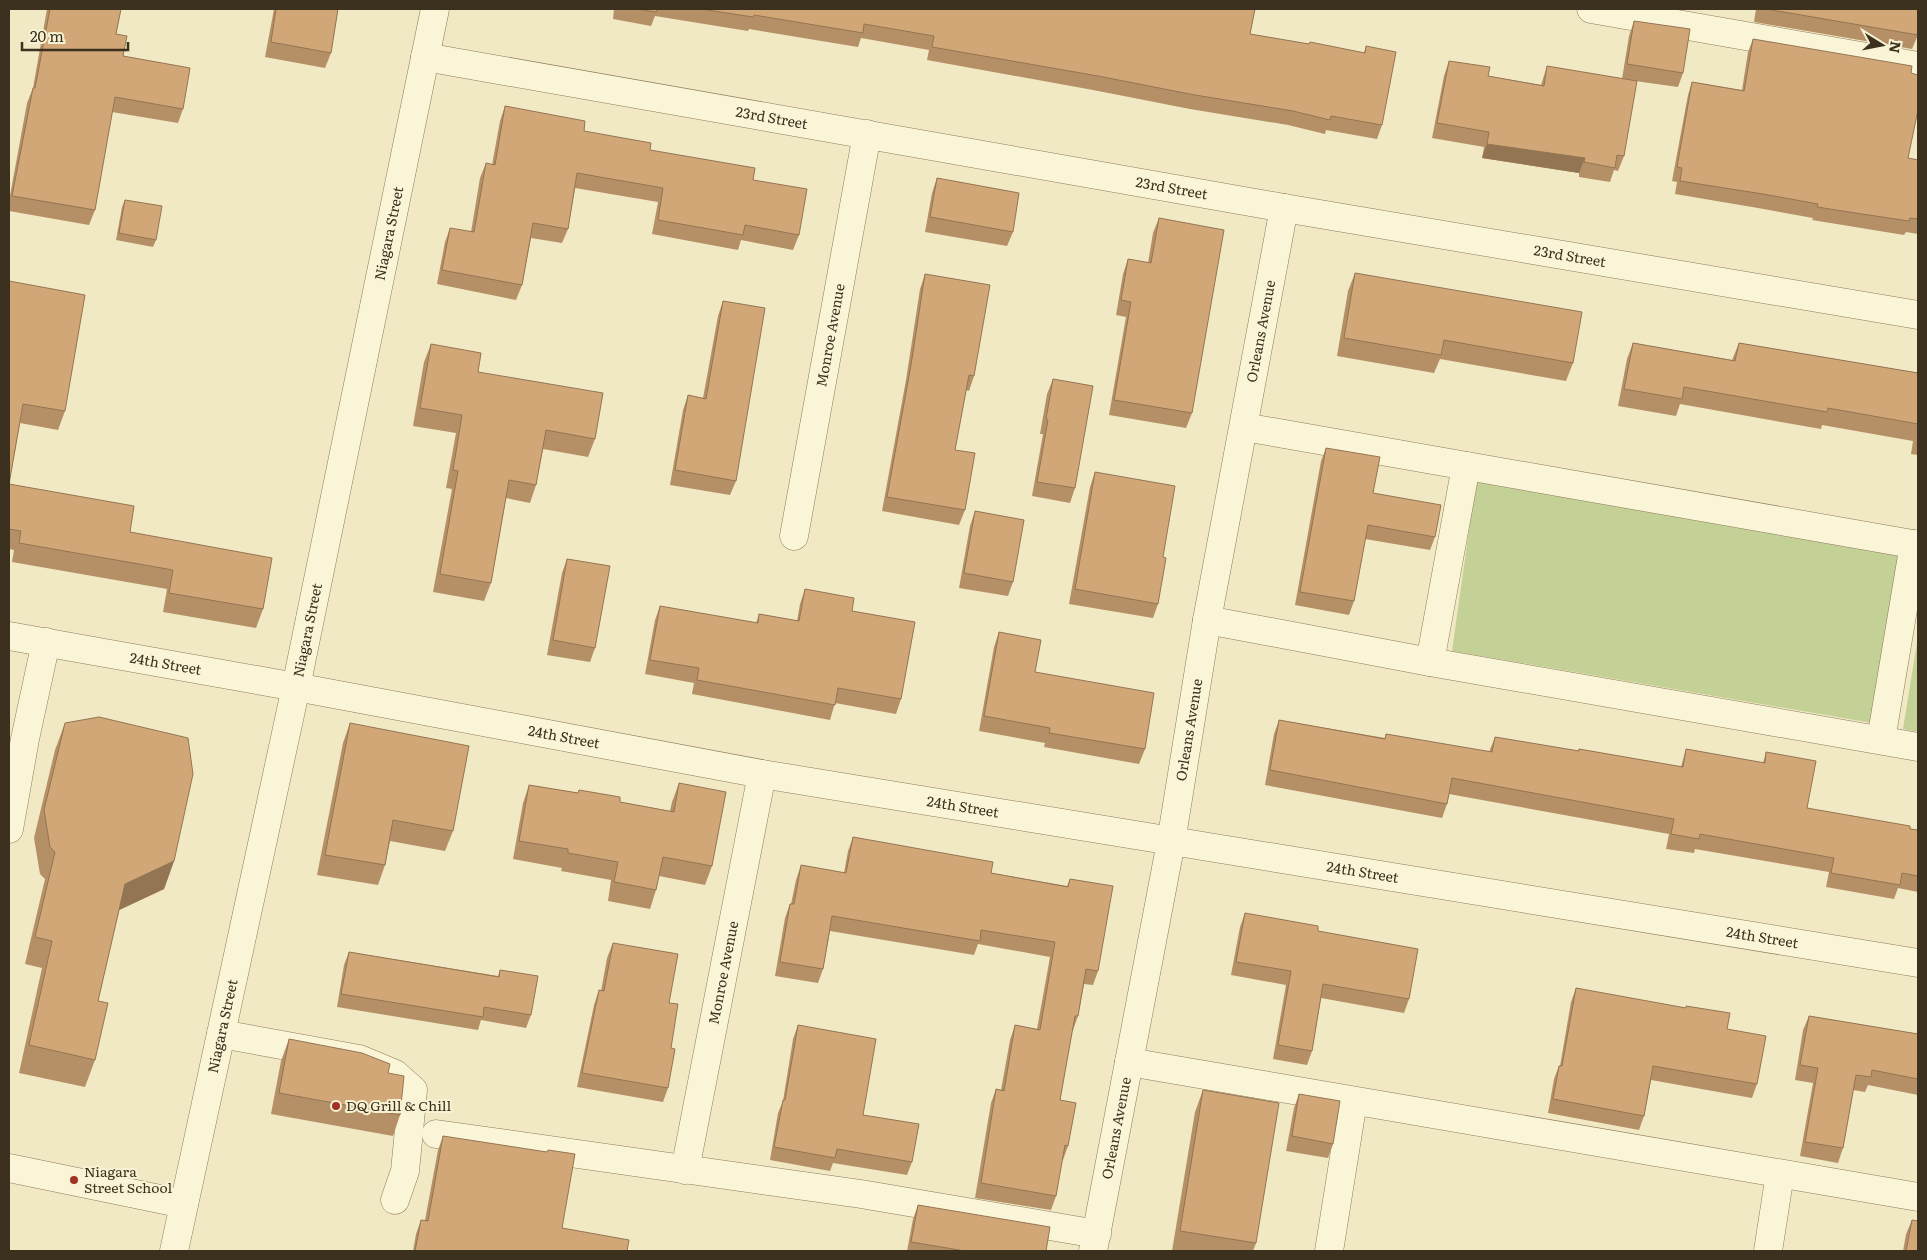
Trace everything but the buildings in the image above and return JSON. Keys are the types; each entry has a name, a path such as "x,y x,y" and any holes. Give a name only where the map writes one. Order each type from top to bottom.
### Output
{"street":[{"name":"Niagara Street","path":"174,1251 296,686 435,9"},
{"path":"1591,9 1918,66"},
{"name":"23rd Street","path":"425,57 1284,208 1918,315"},
{"name":"Monroe Avenue","path":"794,536 867,134"},
{"name":"Orleans Avenue","path":"1095,1243 1171,842 1207,620 1284,208"},
{"path":"1244,427 1916,544 1881,740"},
{"path":"1430,662 1466,466"},
{"path":"1207,620 1430,662 1918,747"},
{"name":"24th Street","path":"9,636 296,686 762,774 1918,963"},
{"path":"9,829 25,739 46,642"},
{"name":"Monroe Avenue","path":"685,1170 762,774"},
{"path":"221,1034 360,1058 395,1074 413,1090 405,1171 395,1200"},
{"path":"1129,1062 1918,1197"},
{"path":"1329,1251 1353,1100"},
{"path":"436,1134 861,1194 1095,1243"},
{"path":"9,1168 184,1204"},
{"path":"1768,1251 1780,1174"}],"green space":[{"path":"1477,474 1907,552 1878,724 1452,651"},
{"path":"1918,637 1918,732 1903,729"}],"place":[{"name":"DQ Grill & Chill","path":"336,1106"},
{"name":"Niagara Street School","path":"74,1180"}]}
